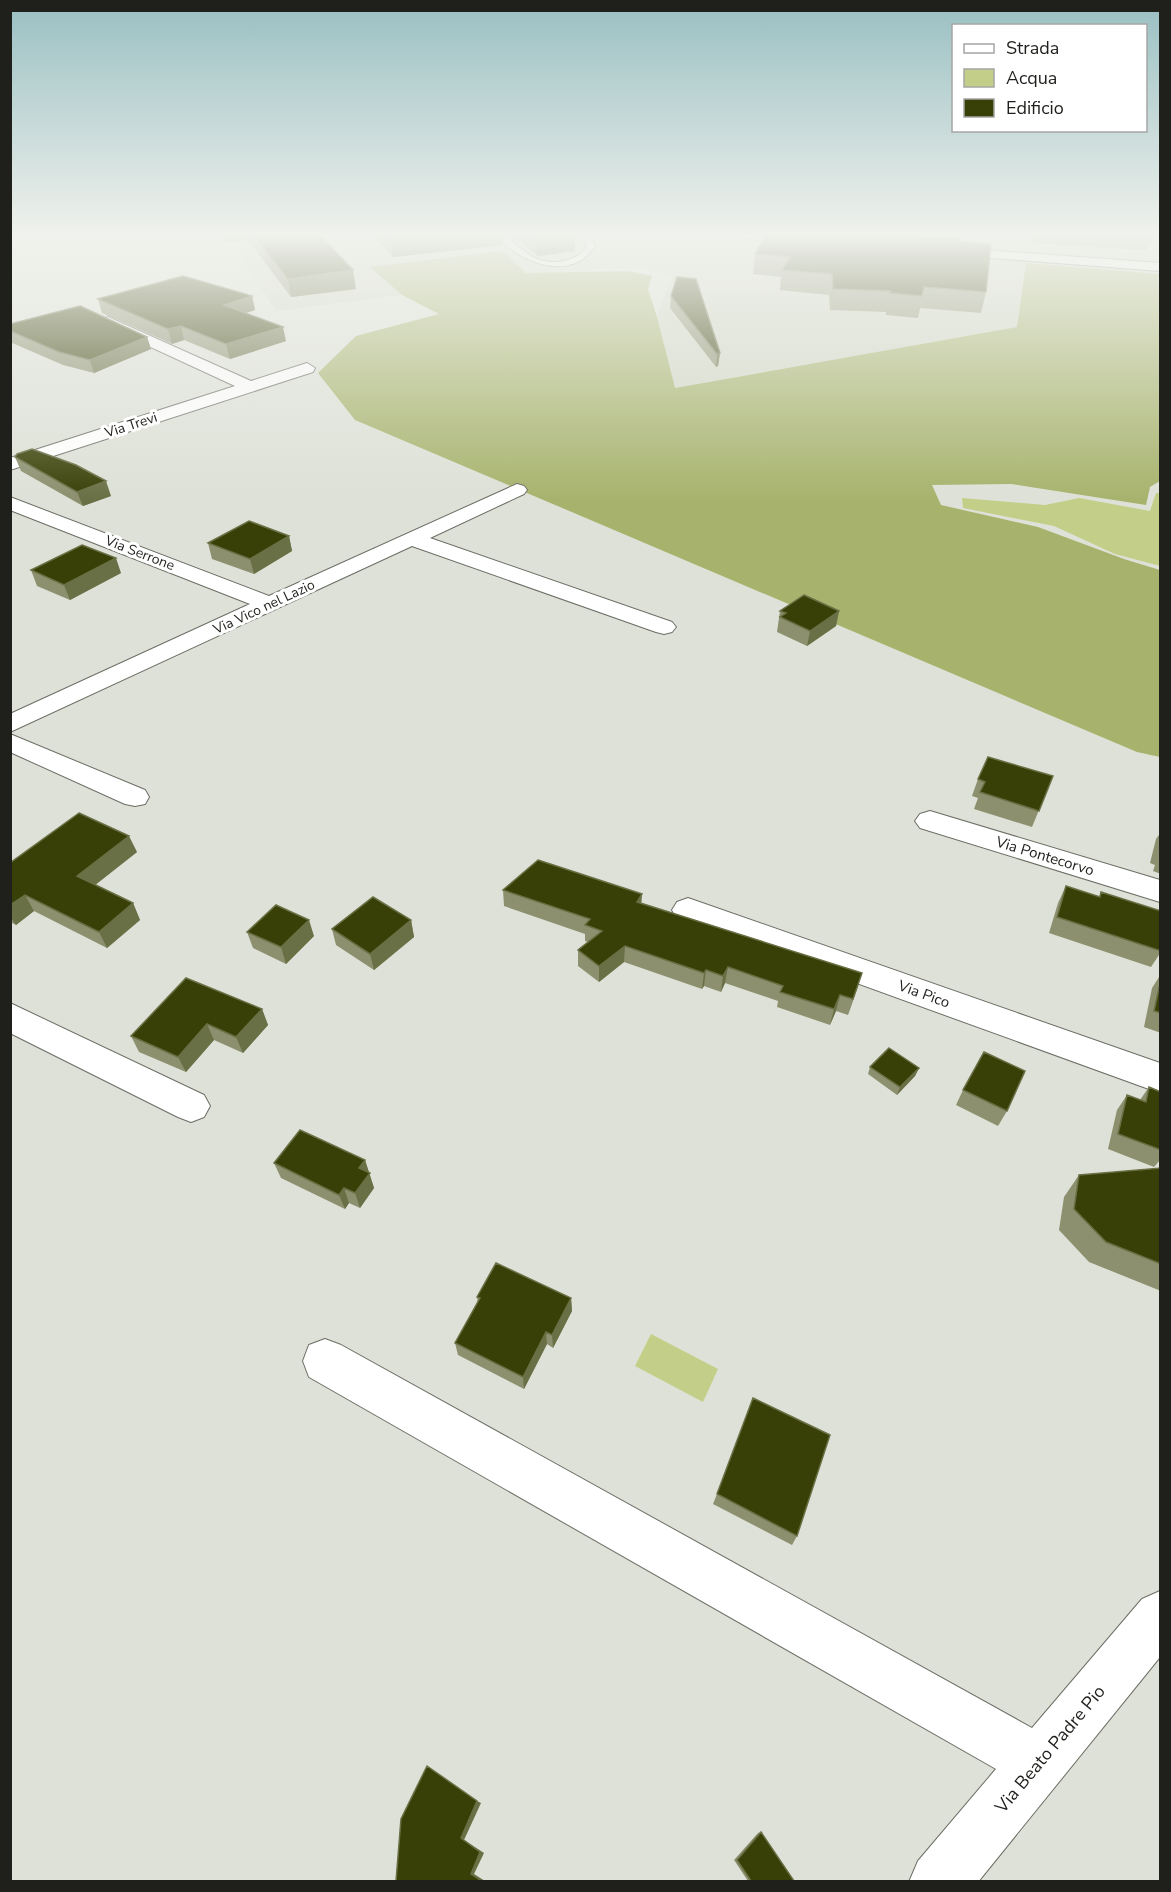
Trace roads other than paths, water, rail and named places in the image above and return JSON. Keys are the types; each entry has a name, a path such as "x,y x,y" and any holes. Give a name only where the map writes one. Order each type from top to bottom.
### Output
{"street":[{"path":"109,323 251,387"},
{"name":"Via Trevi","path":"10,464 307,368"},
{"name":"Via Vico nel Lazio","path":"10,724 517,490"},
{"name":"Via Serrone","path":"10,503 270,604"},
{"path":"412,539 664,627"},
{"path":"10,742 135,797"},
{"name":"Via Pontecorvo","path":"930,821 1161,891"},
{"name":"Via Pico","path":"687,910 1161,1078"},
{"path":"10,1017 191,1106"},
{"path":"325,1361 1038,1762"},
{"name":"Via Beato Padre Pio","path":"939,1881 1161,1617"}],"water":[{"path":"1156,493 1160,493 1160,566 1115,554 1054,526 963,508 962,498 1045,505 1079,498 1150,511"},
{"path":"651,1334 718,1369 703,1402 635,1366"}]}
